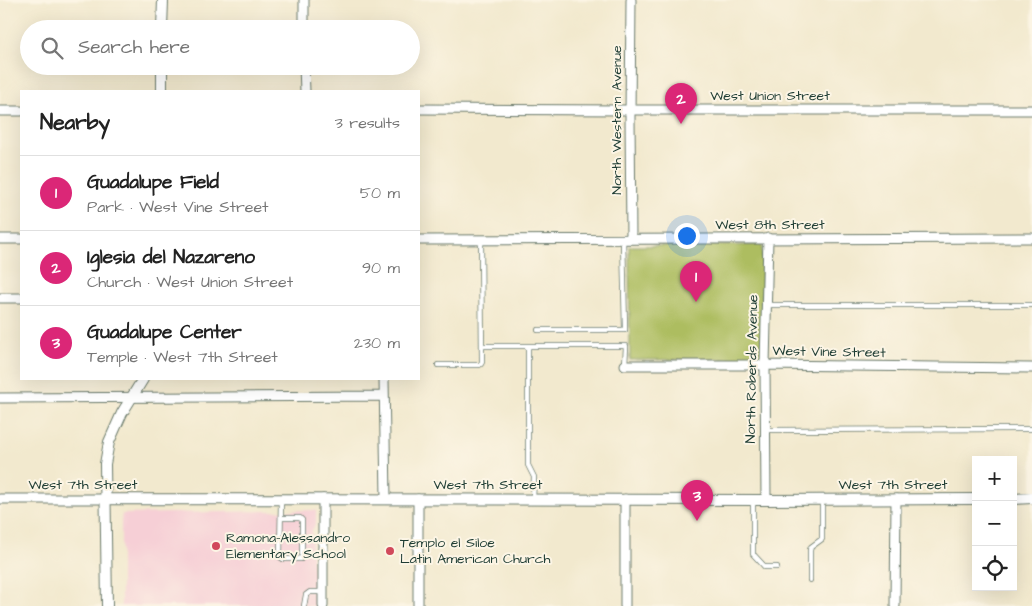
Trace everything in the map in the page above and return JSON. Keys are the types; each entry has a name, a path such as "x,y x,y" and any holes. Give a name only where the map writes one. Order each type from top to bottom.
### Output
{"street":[{"path":"162,20 163,0"},
{"path":"304,0 304,20"},
{"name":"North Western Avenue","path":"627,239 631,0"},
{"path":"162,75 162,90"},
{"path":"304,75 304,90"},
{"name":"West Union Street","path":"420,108 1032,110"},
{"path":"0,111 20,110"},
{"name":"North Roberds Avenue","path":"766,500 765,365 768,238"},
{"name":"West 8th Street","path":"420,240 1032,238"},
{"path":"0,239 20,239"},
{"path":"0,298 20,298"},
{"name":"West Vine Street","path":"625,365 1032,368"},
{"path":"107,606 105,464 109,442 122,413 142,380"},
{"path":"384,380 386,498"},
{"path":"0,398 384,396"},
{"path":"323,498 323,606"},
{"path":"1017,498 1032,498"},
{"name":"West 7th Street","path":"0,499 972,499"},
{"path":"418,499 418,606"},
{"path":"625,499 625,606"},
{"path":"895,606 896,499"}],"lane":[{"path":"538,330 625,330 627,239"},
{"path":"438,366 481,364 481,240"},
{"path":"766,305 1032,305"},
{"path":"482,346 626,346 625,365"},
{"path":"528,346 528,465 534,477 533,499"},
{"path":"765,430 1032,429"},
{"path":"281,498 280,557 284,559 301,559 302,520 300,518 281,518"},
{"path":"753,499 753,554 765,567 778,567"},
{"path":"810,580 810,550 811,547 822,539 822,499"},
{"path":"304,606 306,596 310,592 323,592"}],"shaded area":[{"name":"Ramona-Alessandro Elementary School","path":"316,510 316,523 312,530 312,561 316,588 316,606 121,606 122,514"}],"green space":[{"path":"762,245 762,359 630,360 629,246"}],"place":[{"name":"Iglesia del Nazareno","path":"681,124"},
{"name":"Guadalupe Field","path":"696,302"},
{"name":"Guadalupe Center","path":"697,521"},
{"name":"Ramona-Alessandro Elementary School","path":"216,546"},
{"name":"Templo el Siloe Latin American Church","path":"390,551"}]}
